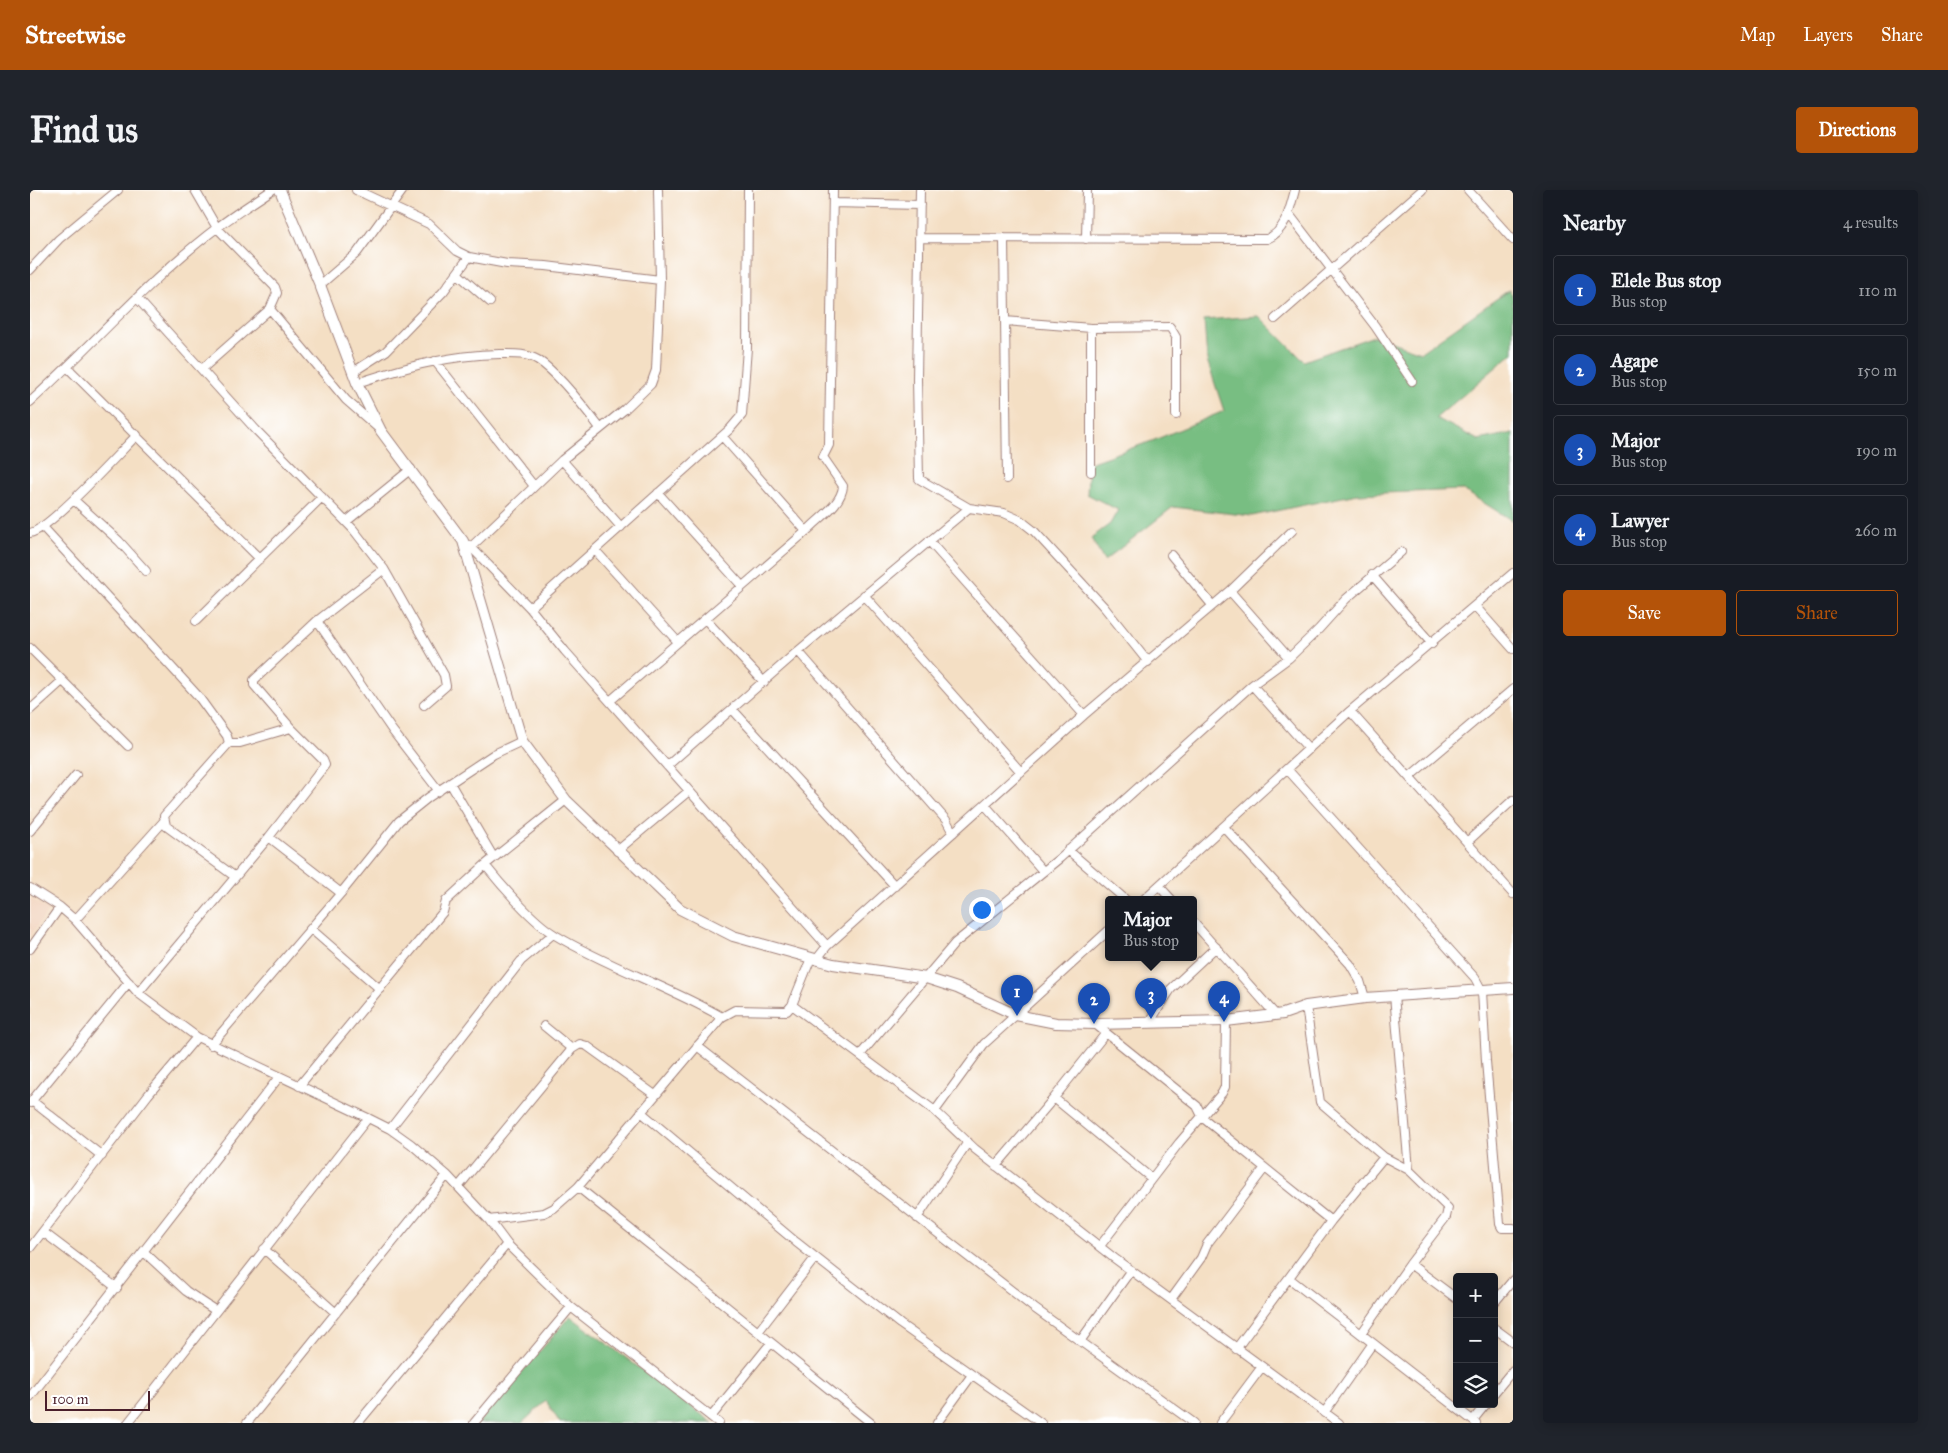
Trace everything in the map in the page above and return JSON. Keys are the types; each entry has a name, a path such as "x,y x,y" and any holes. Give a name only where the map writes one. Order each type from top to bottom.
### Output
{"street":[{"path":"30,270 59,239 118,190"},
{"path":"195,190 217,228 275,287 277,293 270,308 202,369"},
{"path":"30,402 68,368 137,298 217,228 272,190"},
{"path":"280,190 320,285 353,372 381,431"},
{"path":"356,190 429,224 457,252 468,256 507,264 546,266 660,280"},
{"path":"320,285 356,253 402,190"},
{"path":"467,544 562,460 625,409 655,378 660,280 658,190"},
{"path":"530,608 738,422 742,415 748,348 748,190"},
{"path":"610,701 806,531 833,506 843,490 843,486 823,457 829,445 833,190"},
{"path":"920,190 917,379 918,479 969,508 1004,513 1020,520 1034,531 1104,606 1148,662"},
{"path":"1086,239 1087,190"},
{"path":"920,238 1267,239 1280,230 1289,214 1295,190"},
{"path":"1275,319 1422,190"},
{"path":"1468,190 1513,240"},
{"path":"833,203 920,205"},
{"path":"1289,214 1375,326 1412,381"},
{"path":"1004,238 1007,479"},
{"path":"353,372 386,351 458,274 468,256"},
{"path":"458,274 490,302"},
{"path":"137,298 256,430 347,521 384,569 444,675 446,686 424,705"},
{"path":"270,308 346,400 381,431 467,544 530,608 827,946"},
{"path":"1005,321 1091,328 1166,325 1174,329 1176,338 1176,415"},
{"path":"1091,328 1091,472"},
{"path":"358,383 418,364 469,355 514,354 529,356 538,360 577,397 600,428"},
{"path":"435,361 534,486"},
{"path":"68,368 260,560"},
{"path":"30,534 74,500 137,435"},
{"path":"722,436 806,531"},
{"path":"562,460 620,527"},
{"path":"347,521 411,468"},
{"path":"658,493 742,586"},
{"path":"196,621 322,497"},
{"path":"74,500 119,541 146,570"},
{"path":"667,766 798,651 969,508"},
{"path":"42,526 198,696 229,743"},
{"path":"489,1220 544,1213 554,1208 578,1187 722,1017 735,1010 787,1011 792,1005 813,959 1084,715 1230,591 1292,531"},
{"path":"929,541 1084,715"},
{"path":"467,544 522,741 566,800 660,892 692,917 733,936 846,967 926,978 957,988 1016,1014 1056,1023 1226,1021 1275,1014 1306,1006 1365,998 1513,988"},
{"path":"595,550 678,642"},
{"path":"860,1055 955,943 1043,872 1252,685 1289,658 1372,575 1400,552"},
{"path":"1172,555 1212,605"},
{"path":"138,993 234,876 269,837 325,765 323,760 291,728 254,684 254,680 318,621 384,569"},
{"path":"1148,896 1350,711 1432,644 1513,573"},
{"path":"1372,575 1432,644"},
{"path":"1230,591 1289,658"},
{"path":"864,595 1022,772"},
{"path":"1475,606 1513,649"},
{"path":"705,618 764,682"},
{"path":"318,621 392,730 439,791"},
{"path":"30,648 128,746"},
{"path":"798,651 946,820 953,832"},
{"path":"30,710 62,681"},
{"path":"1252,685 1309,749"},
{"path":"1409,777 1513,689"},
{"path":"733,710 895,886"},
{"path":"1350,711 1513,894"},
{"path":"234,876 166,826 164,816 229,743 240,743 291,728"},
{"path":"211,1045 341,894 398,821 494,754 522,741"},
{"path":"1287,769 1475,978 1482,991 1500,1224 1502,1228 1513,1228"},
{"path":"30,831 76,775"},
{"path":"450,783 494,858"},
{"path":"618,851 689,791"},
{"path":"299,1086 443,912 446,901 485,865 566,800"},
{"path":"1467,842 1513,800"},
{"path":"985,805 1043,872"},
{"path":"946,820 961,825"},
{"path":"75,920 164,821"},
{"path":"1224,827 1350,964 1360,981 1365,998"},
{"path":"269,837 341,894"},
{"path":"1068,850 1121,896"},
{"path":"485,865 503,888 553,934 694,1000 722,1017"},
{"path":"1159,886 1168,896"},
{"path":"30,888 60,907 75,920 138,993 197,1038 390,1129 447,1175 489,1220 507,1244 571,1307 719,1423"},
{"path":"30,949 60,907"},
{"path":"1197,926 1275,1014"},
{"path":"311,929 380,990"},
{"path":"390,1129 522,961 553,934"},
{"path":"935,1112 984,1044 1105,934"},
{"path":"1149,1022 1171,989 1216,947"},
{"path":"102,1156 31,1102 129,982"},
{"path":"1394,995 1409,1170"},
{"path":"792,1005 935,1112 996,1166 1131,1270 1172,1298 1261,1368 1339,1423"},
{"path":"1306,1006 1320,1102 1384,1157 1409,1170 1448,1208 1446,1217 1410,1264 1361,1334"},
{"path":"1100,1246 1151,1178 1203,1118 1225,1087 1226,1021"},
{"path":"1095,1024 1197,1106 1203,1118 1264,1169 1331,1221"},
{"path":"544,1026 572,1049"},
{"path":"996,1166 1106,1033"},
{"path":"30,1248 148,1096 197,1038"},
{"path":"458,1186 572,1049 584,1044 656,1095"},
{"path":"697,1046 1034,1308 1194,1423"},
{"path":"30,1397 117,1288 279,1077"},
{"path":"1054,1098 1151,1178"},
{"path":"642,1112 815,1258 900,1324 1041,1423"},
{"path":"128,1423 368,1118"},
{"path":"917,1218 968,1142"},
{"path":"1236,1349 1290,1279 1331,1221 1384,1157"},
{"path":"1172,1298 1201,1258 1207,1244 1264,1169"},
{"path":"247,1423 447,1175"},
{"path":"578,1187 871,1423"},
{"path":"44,1232 117,1288"},
{"path":"358,1423 507,1244"},
{"path":"264,1249 336,1313"},
{"path":"144,1252 186,1291 216,1312"},
{"path":"758,1332 815,1258"},
{"path":"1410,1264 1453,1296"},
{"path":"1081,1340 1131,1270"},
{"path":"1290,1279 1475,1422 1484,1408"},
{"path":"1498,1298 1513,1280"},
{"path":"474,1423 571,1307"},
{"path":"1498,1331 1513,1342"},
{"path":"711,1417 771,1343"},
{"path":"1324,1412 1373,1343"},
{"path":"1220,1423 1261,1368"},
{"path":"1498,1388 1513,1370"},
{"path":"936,1423 972,1375"}],"shaded area":[{"path":"30,898 49,910 30,937"}],"green space":[{"path":"1509,290 1513,298 1513,353 1436,418 1478,440 1513,433 1513,521 1463,490 1357,494 1252,516 1173,507 1104,561 1091,538 1110,524 1118,510 1087,494 1089,463 1152,441 1224,411 1207,360 1204,320 1259,316 1304,361 1374,336 1421,352"},
{"path":"570,1316 713,1423 560,1423 546,1401 522,1423 478,1423"}],"place":[{"name":"Elele Bus stop","path":"1017,1016"},
{"name":"Major","path":"1151,1019"},
{"name":"Lawyer","path":"1224,1022"},
{"name":"Agape","path":"1094,1024"}]}
